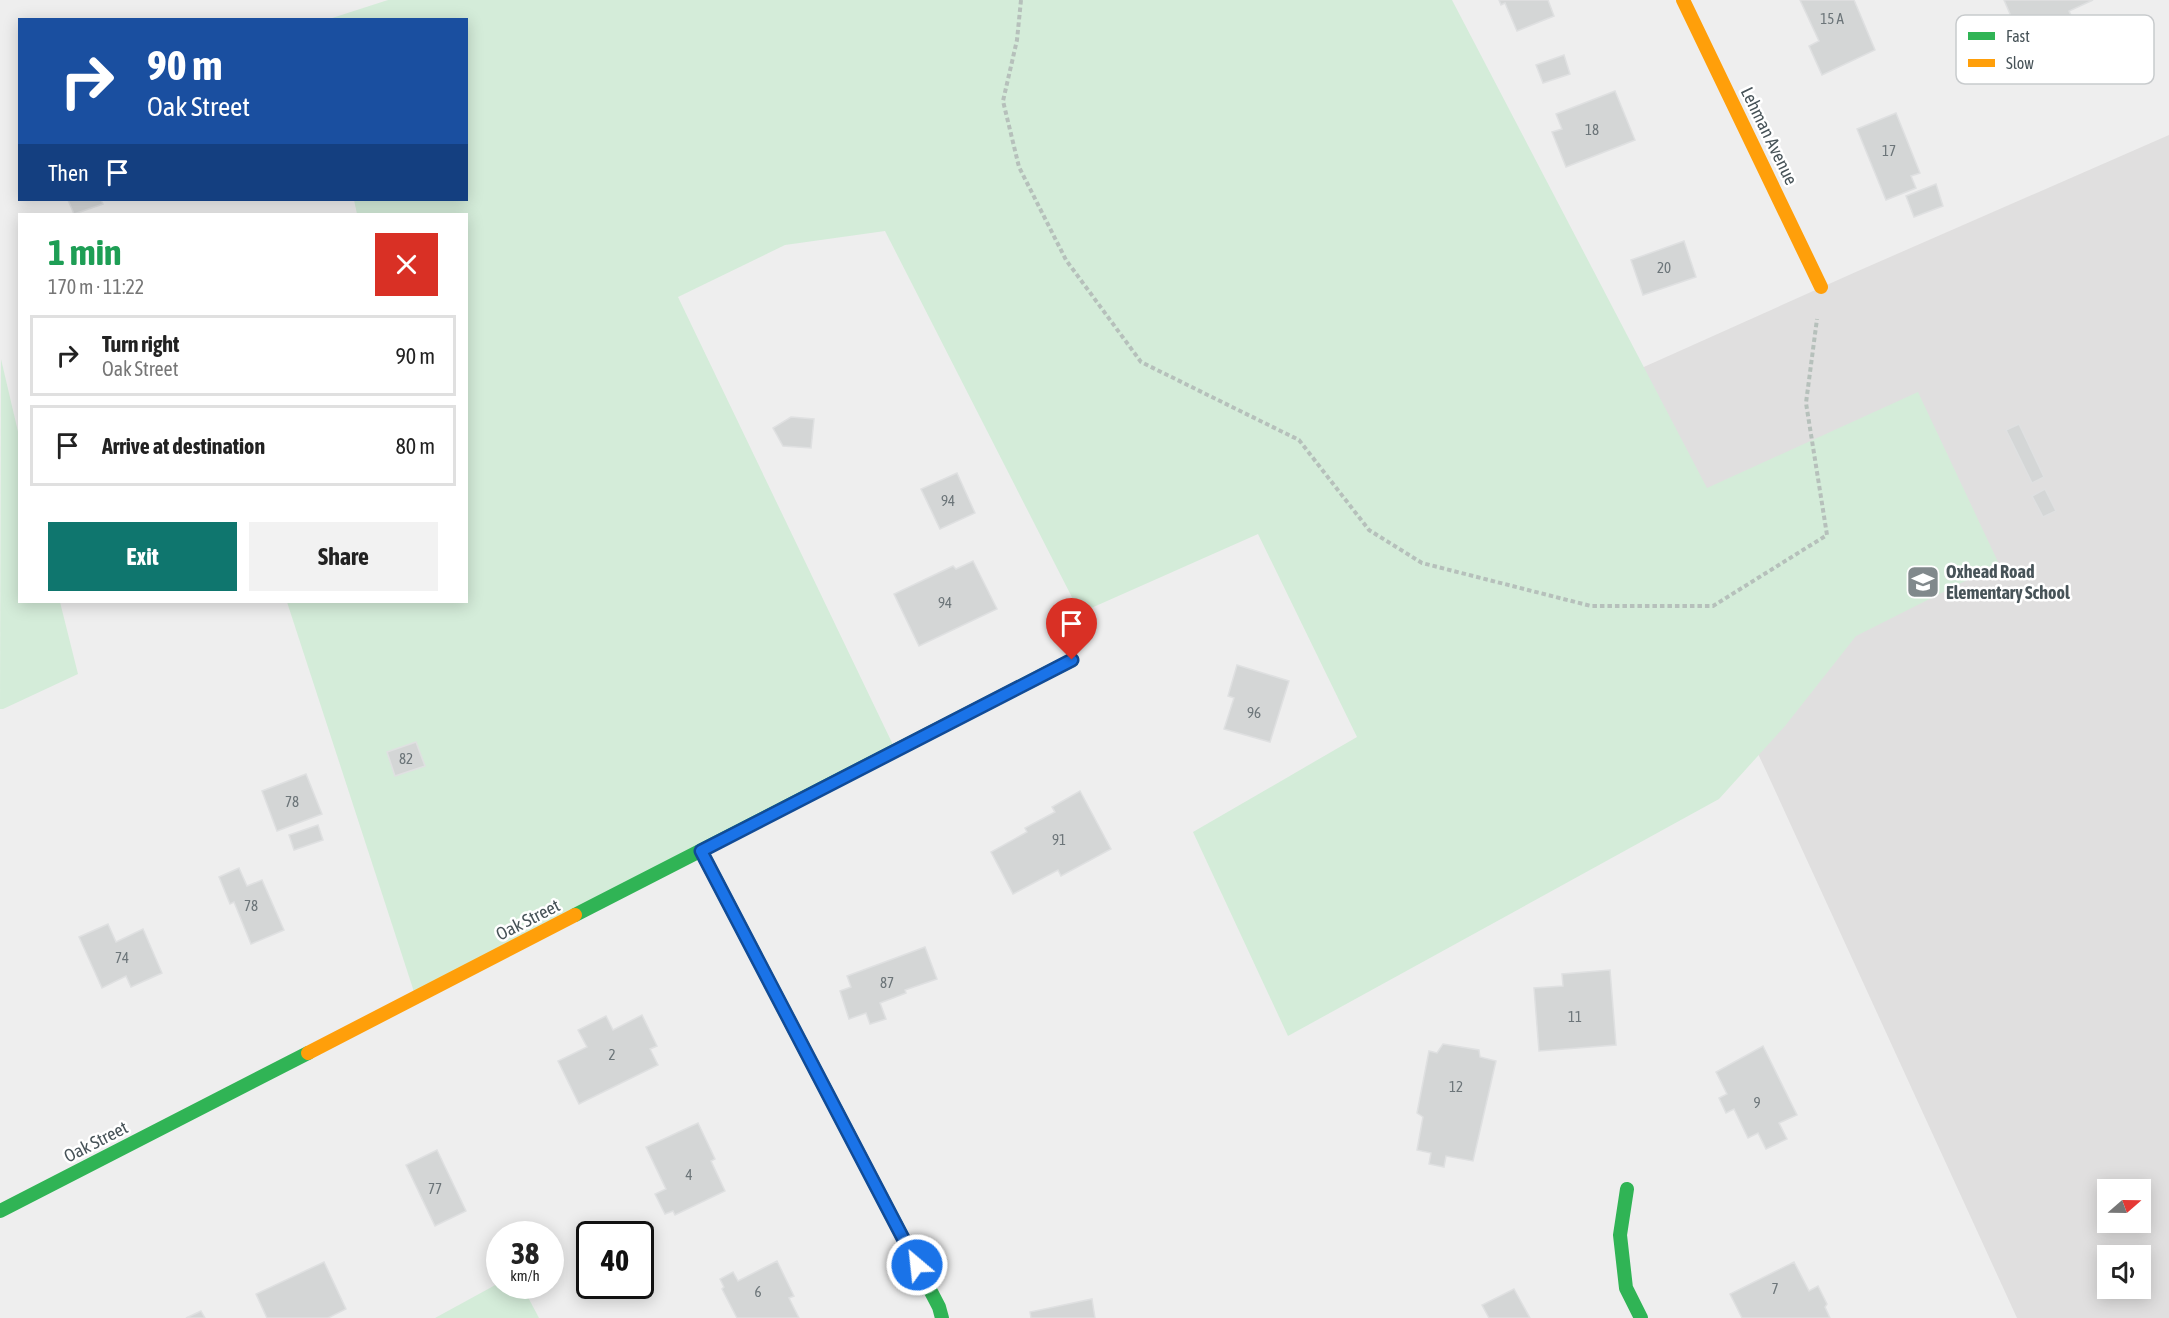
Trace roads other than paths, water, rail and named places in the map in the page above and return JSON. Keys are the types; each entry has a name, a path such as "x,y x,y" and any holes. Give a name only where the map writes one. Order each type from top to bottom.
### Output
{"street":[{"name":"Lehman Avenue","path":"1683,0 1821,287"},
{"name":"Oak Street","path":"0,1211 1072,660"},
{"path":"701,851 939,1307 942,1318"},
{"path":"1627,1189 1620,1235 1624,1278 1626,1288 1641,1318"}],"place":[{"name":"Oxhead Road Elementary School","path":"1923,582"}]}
